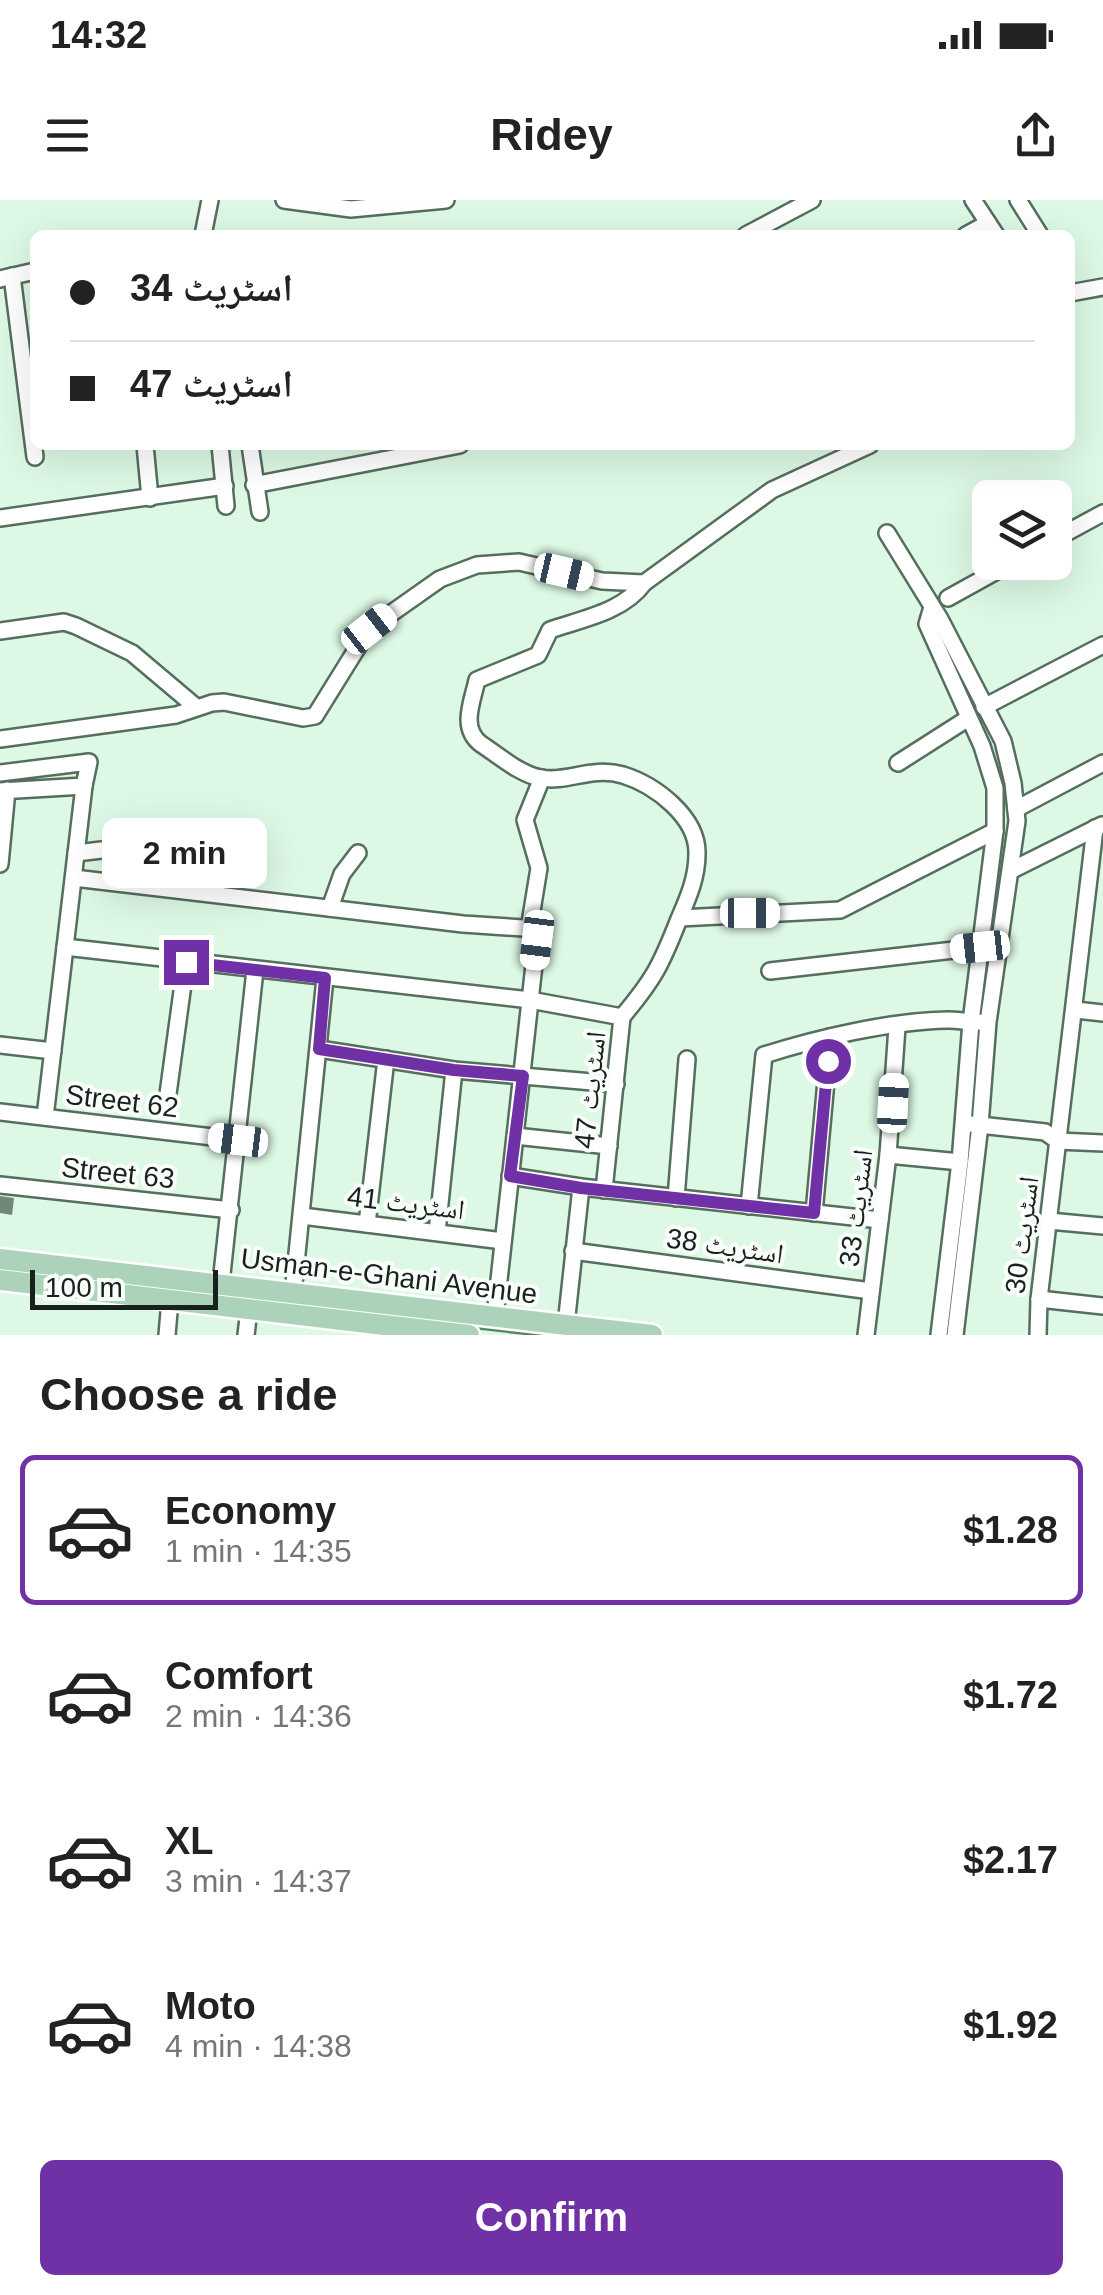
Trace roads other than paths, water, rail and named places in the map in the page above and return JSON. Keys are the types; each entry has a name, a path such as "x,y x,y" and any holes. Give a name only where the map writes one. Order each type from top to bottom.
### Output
{"main road":[{"name":"Usman-e-Ghani Avenue","path":"0,1259 652,1335"},
{"name":"Usman-e-Ghani Avenue","path":"0,1280 469,1335"}],"street":[{"path":"204,230 210,200"},
{"path":"284,200 352,209 446,200"},
{"path":"755,230 812,200"},
{"path":"973,200 992,229"},
{"path":"1018,200 1037,230"},
{"path":"6,278 30,426"},
{"path":"1075,293 1103,288"},
{"path":"34,450 35,457"},
{"path":"145,450 150,498"},
{"path":"220,450 226,506"},
{"path":"250,450 260,512"},
{"path":"254,485 434,450"},
{"path":"622,1016 658,971 693,887 698,850 693,832 664,796 638,780 610,772 542,778 474,739 468,725 477,680 527,662 538,654 550,630 630,599 644,582 772,490 859,450"},
{"path":"0,518 224,486"},
{"path":"1072,530 1103,513"},
{"path":"887,533 940,602 1002,741 1016,809 1012,870 988,1022 971,1124 960,1162 940,1335"},
{"path":"0,739 176,715 224,702 302,718 315,716 369,629 440,579 477,565 519,562 602,581 644,582"},
{"path":"955,1335 971,1124 971,1022 995,831 994,788 982,746 927,624 940,602 980,580"},
{"path":"0,631 64,622 76,626 132,653 196,707"},
{"path":"984,706 1103,645"},
{"path":"898,763 968,719"},
{"path":"0,773 89,762 45,1117"},
{"path":"1016,809 1103,762"},
{"path":"495,1316 523,1076 539,868 525,820 542,778"},
{"path":"0,864 4,790 84,786"},
{"path":"1012,870 1099,826"},
{"name":"اسٹریٹ 30","path":"1038,1335 1039,1299 1099,826"},
{"path":"680,918 840,910 995,831"},
{"path":"76,853 221,836"},
{"path":"330,908 342,874 358,853"},
{"path":"74,878 533,929"},
{"name":"اسٹریٹ 47","path":"65,947 530,1000 622,1016 604,1190"},
{"path":"770,970 980,947"},
{"path":"168,1094 186,962"},
{"path":"221,1284 255,970"},
{"path":"293,1293 325,978"},
{"path":"1076,1010 1103,1013"},
{"path":"749,1206 764,1055 830,1037 897,1026 948,1020 988,1022"},
{"name":"اسٹریٹ 33","path":"866,1335 888,1155 897,1026"},
{"path":"814,1213 830,1037"},
{"path":"0,1045 53,1051"},
{"path":"319,1049 454,1070 616,1084"},
{"path":"676,1198 687,1059"},
{"path":"367,1224 386,1060"},
{"path":"437,1232 454,1070"},
{"name":"Street 62","path":"0,1112 238,1140"},
{"path":"971,1124 1045,1132 1058,1141 1103,1142"},
{"path":"515,1136 609,1146"},
{"path":"888,1155 960,1162"},
{"path":"510,1176 581,1188 880,1220"},
{"name":"Street 63","path":"0,1185 231,1210"},
{"path":"566,1325 581,1188"},
{"name":"اسٹریٹ 41","path":"302,1216 503,1241"},
{"path":"1049,1220 1103,1226"},
{"name":"اسٹریٹ 38","path":"574,1250 871,1291"},
{"path":"1039,1299 1103,1306"},
{"path":"167,1335 170,1300"},
{"path":"246,1335 248,1309"}],"waterway":[{"path":"472,1327 542,1335"}]}
